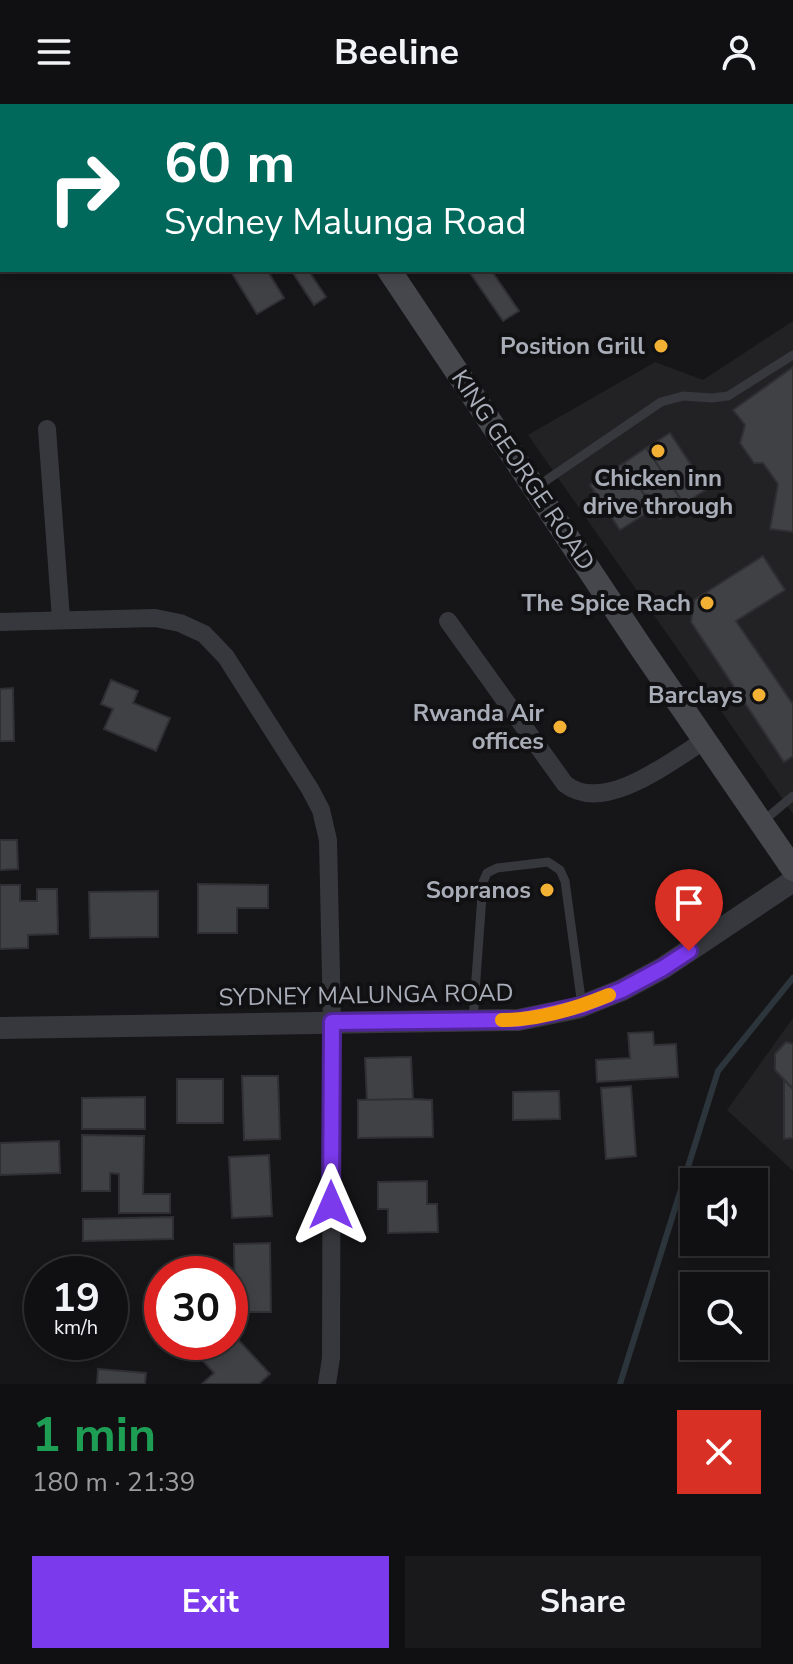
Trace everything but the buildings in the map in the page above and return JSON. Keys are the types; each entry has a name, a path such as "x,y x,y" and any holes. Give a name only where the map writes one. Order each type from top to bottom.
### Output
{"main road":[{"name":"KING GEORGE ROAD","path":"390,272 793,869"}],"street":[{"path":"47,429 61,619"},
{"path":"0,622 155,618 180,623 204,634 226,657 321,810 328,840 332,1022 331,1358 327,1384"},
{"path":"448,621 565,784 573,790 613,791 630,786 705,740"},
{"name":"SYDNEY MALUNGA ROAD","path":"0,1028 518,1020 582,1006 622,990 663,968 793,881"}],"lane":[{"path":"535,488 661,402 683,396 728,396 793,355"},
{"path":"762,822 793,796"},
{"path":"473,1020 483,882 487,873 497,868 548,862 560,870 565,881 582,1006"}],"shaded area":[{"path":"793,321 793,814 528,435 655,362 703,380"},
{"path":"793,1018 793,1171 727,1110"}],"waterway":[{"path":"620,1384 718,1071 793,978"}],"slow traffic":[{"path":"502,1020 518,1020 577,1008 609,995"}],"place":[{"name":"Position Grill","path":"661,346"},
{"name":"Chicken inn drive through","path":"658,451"},
{"name":"The Spice Rach","path":"707,603"},
{"name":"Barclays","path":"759,695"},
{"name":"Rwanda Air offices","path":"560,727"},
{"name":"Sopranos","path":"547,890"}],"route":[{"path":"331,1205 332,1022 518,1020 577,1008 622,990 689,951"}]}
